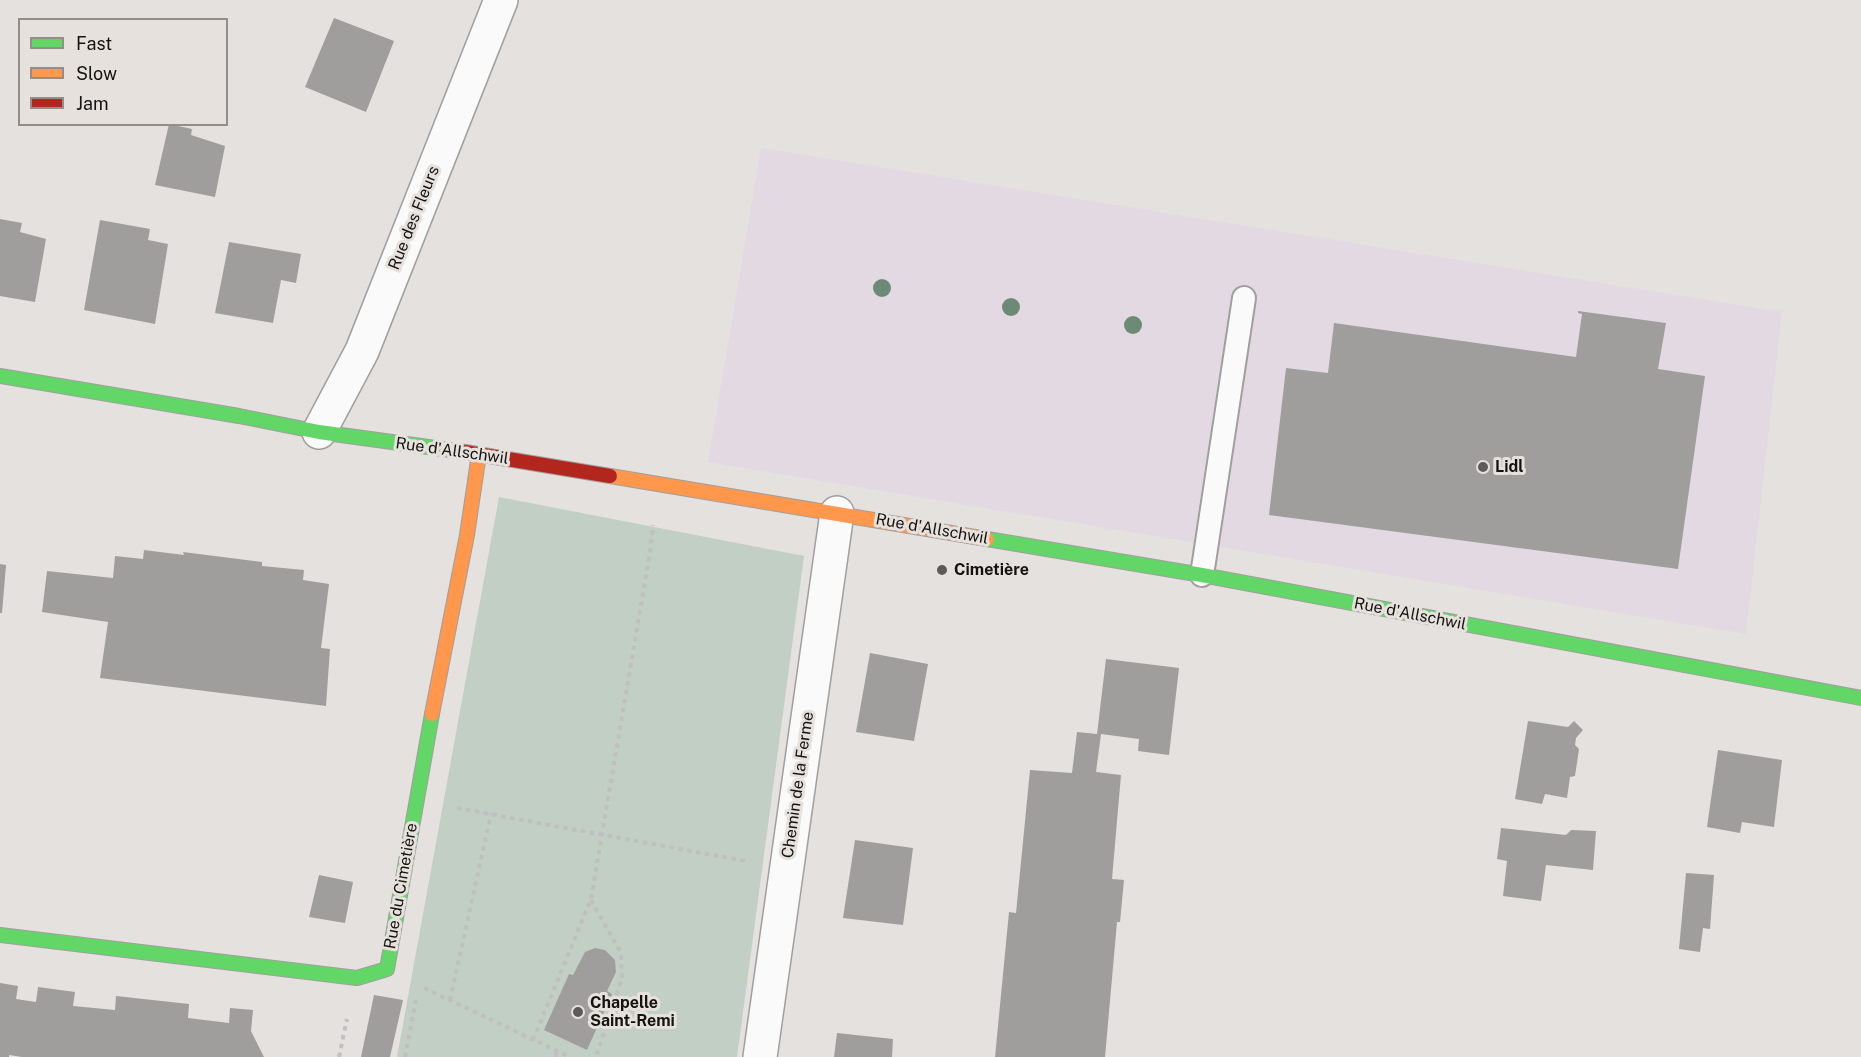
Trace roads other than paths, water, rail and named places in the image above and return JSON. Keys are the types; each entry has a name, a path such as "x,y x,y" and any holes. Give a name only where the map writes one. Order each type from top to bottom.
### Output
{"main road":[{"name":"Rue d'Allschwil","path":"0,376 239,416 319,432 656,482 1202,575 1861,698"},
{"name":"Rue du Cimetière","path":"0,935 357,978 387,969 417,791 467,536 479,454"}],"street":[{"name":"Rue des Fleurs","path":"319,432 362,351 501,0"},
{"name":"Chemin de la Ferme","path":"760,1057 837,513"}],"lane":[{"path":"1202,575 1244,298"}],"place":[{"name":"Lidl","path":"1483,467"},
{"name":"Cimetière","path":"942,570"},
{"name":"Chapelle Saint-Remi","path":"578,1012"}]}
